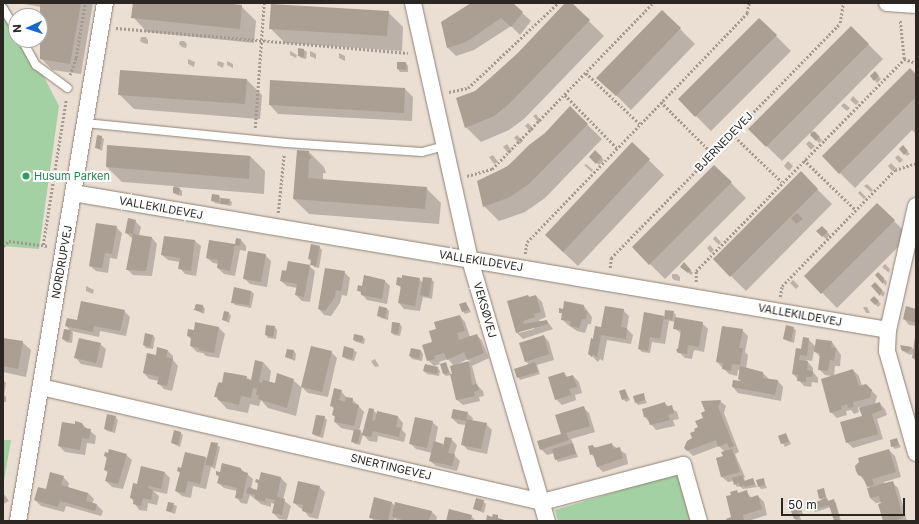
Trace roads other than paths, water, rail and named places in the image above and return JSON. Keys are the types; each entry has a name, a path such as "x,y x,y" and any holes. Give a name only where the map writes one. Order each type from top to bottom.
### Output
{"street":[{"name":"NORDRUPVEJ","path":"18,521 105,3"},
{"name":"VEKSØVEJ","path":"412,3 453,179 470,260 547,521"},
{"path":"893,3 916,5"},
{"name":"VALLEKILDEVEJ","path":"73,193 888,330"},
{"path":"916,206 913,227 888,330 887,351 916,453"},
{"name":"SNERTINGEVEJ","path":"41,387 542,502 683,465 699,521"}],"lane":[{"path":"26,48 36,65 68,88"},
{"path":"85,124 286,143 422,152 445,146"}],"place":[{"name":"Husum Parken","path":"26,176"}]}
